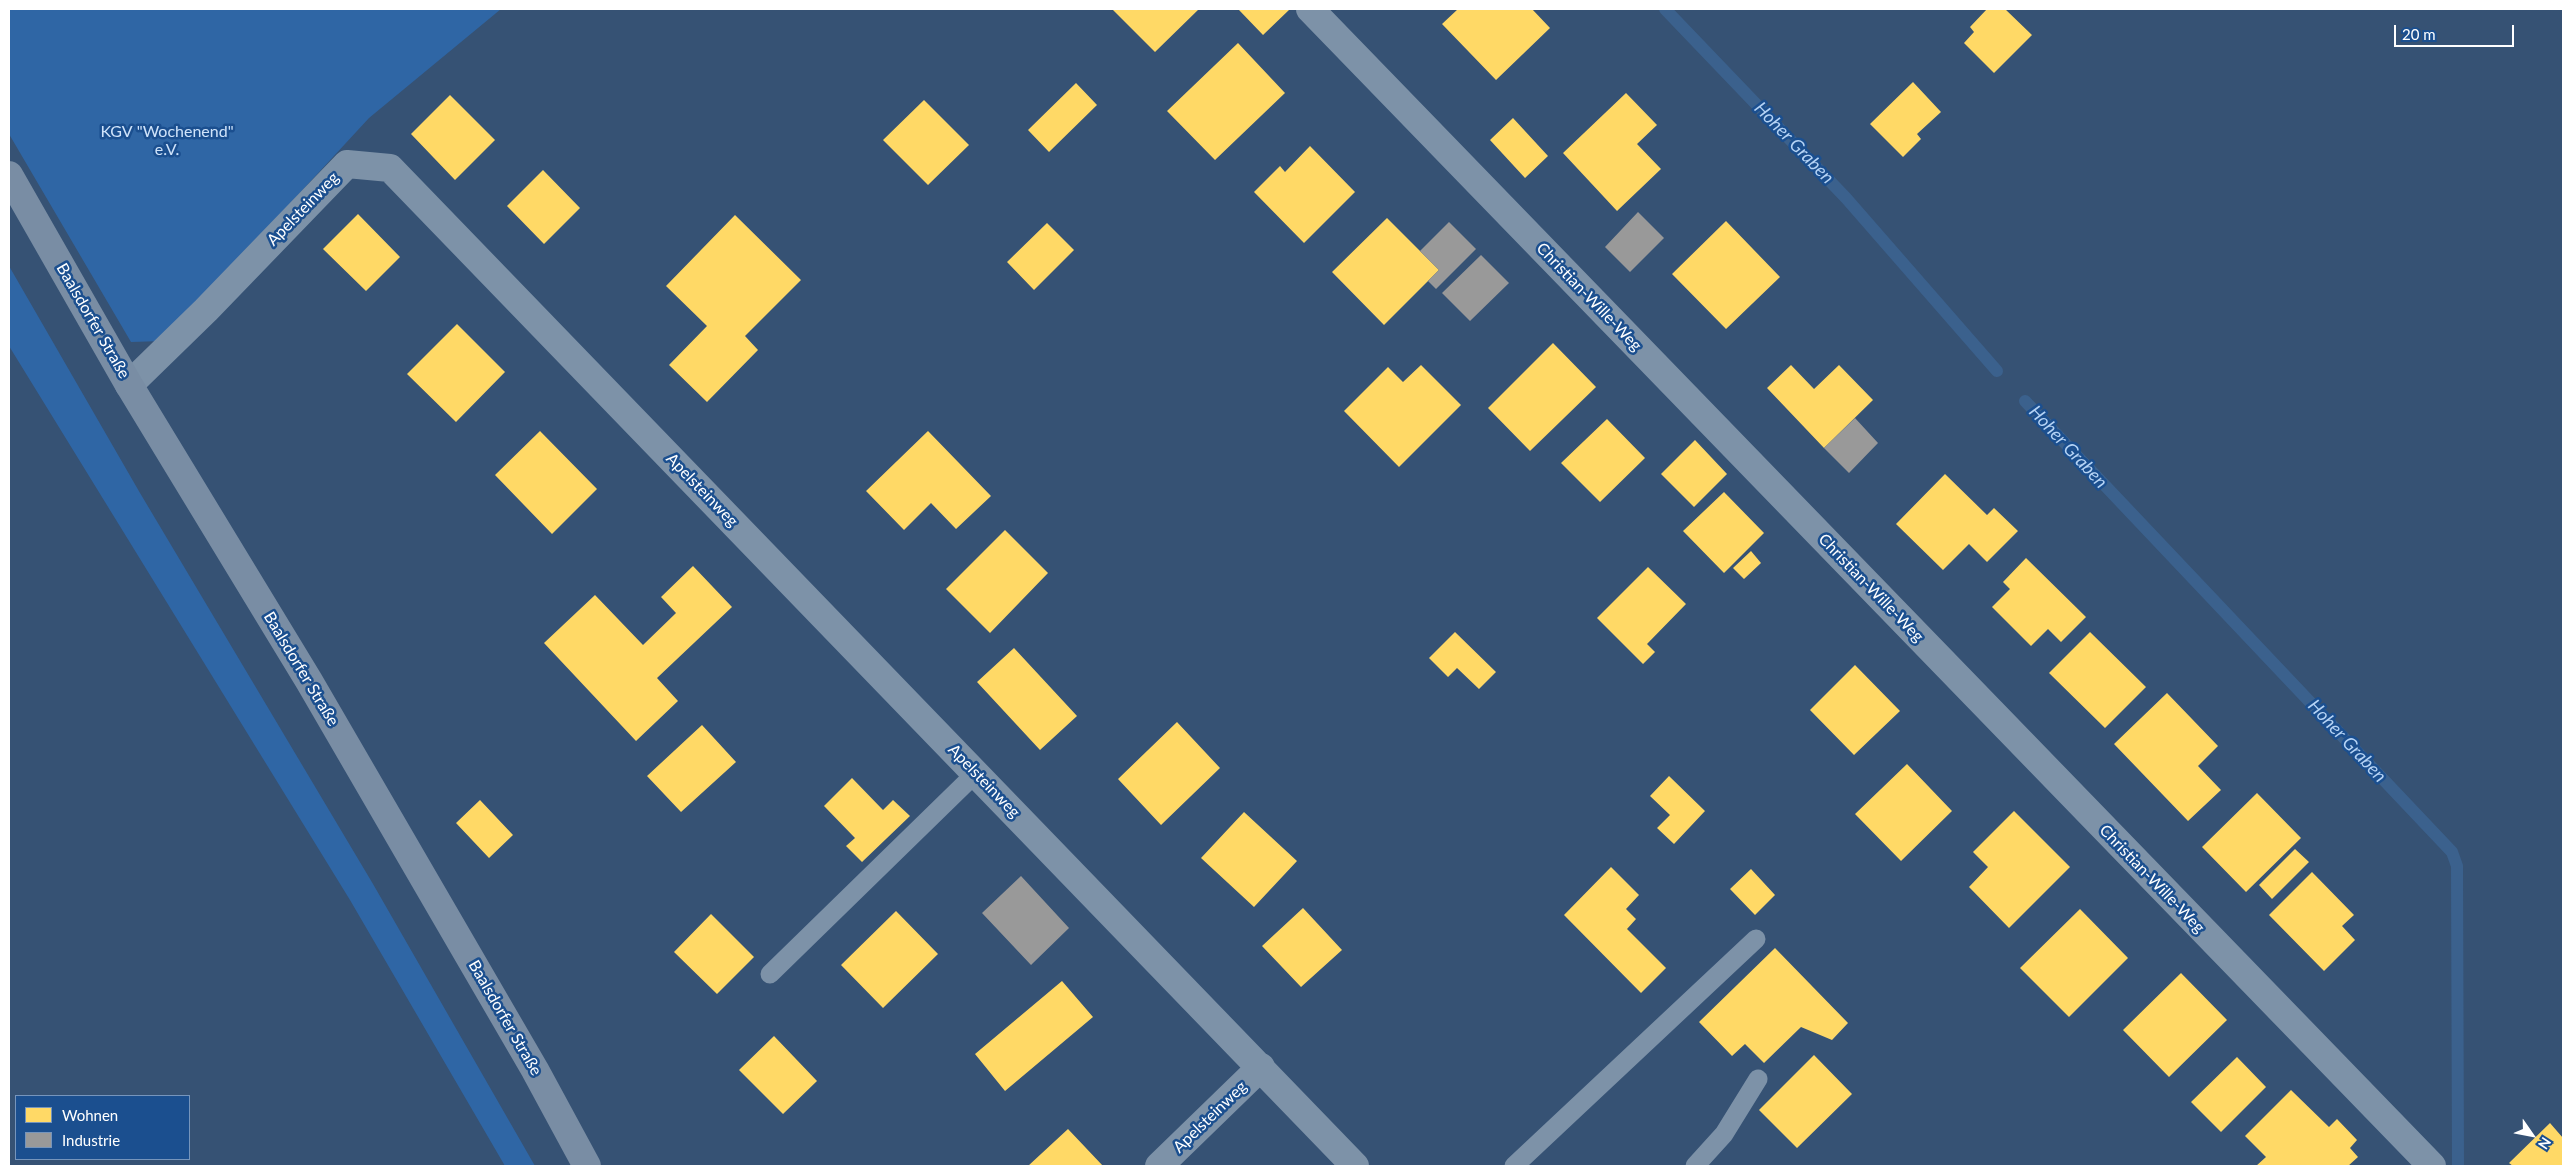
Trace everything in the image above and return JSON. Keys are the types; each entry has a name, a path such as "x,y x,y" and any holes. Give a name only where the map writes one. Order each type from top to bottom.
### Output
{"main road":[{"name":"Baalsdorfer Straße","path":"9,175 129,385 309,681 535,1070 587,1166"}],"street":[{"name":"Christian-Wille-Weg","path":"1310,9 2432,1166"},
{"name":"Apelsteinweg","path":"129,385 206,310 347,164 390,168 1355,1166"},
{"name":"Apelsteinweg","path":"1159,1166 1261,1067"}],"lane":[{"path":"770,974 976,773"},
{"path":"1514,1166 1756,939"},
{"path":"1695,1166 1724,1134 1758,1079"}],"green space":[{"name":"KGV \"Wochenend\" e.V.","path":"9,9 501,9 369,118 163,341 131,342 9,134"},
{"path":"9,266 140,493 373,884 535,1166 505,1166 350,900 9,346"}],"building: Wohnen":[{"path":"1112,9 1199,9 1155,52"},
{"path":"1240,9 1288,9 1289,10 1263,35"},
{"path":"1458,9 1532,9 1550,28 1496,80 1442,24"},
{"path":"1987,9 2005,9 2032,35 1994,73 1964,43 1974,32 1970,27"},
{"path":"1238,43 1285,93 1215,160 1167,111"},
{"path":"1913,82 1941,112 1917,134 1921,139 1903,157 1870,124"},
{"path":"1076,83 1097,105 1049,152 1028,130"},
{"path":"1626,93 1657,125 1637,144 1661,169 1617,211 1563,153"},
{"path":"450,95 495,140 455,180 411,134"},
{"path":"924,100 969,145 928,185 883,140"},
{"path":"1513,118 1548,156 1525,178 1490,140"},
{"path":"1310,146 1355,192 1304,243 1254,192 1280,166 1285,172"},
{"path":"543,170 580,208 544,244 507,206"},
{"path":"358,214 400,257 366,291 323,249"},
{"path":"735,215 801,280 745,336 758,350 707,402 669,365 707,326 666,286"},
{"path":"1387,218 1439,270 1384,325 1332,272"},
{"path":"1726,221 1780,277 1726,329 1672,274"},
{"path":"1047,223 1074,250 1034,290 1007,262"},
{"path":"457,324 505,372 456,422 407,374"},
{"path":"1553,343 1596,387 1530,451 1488,408"},
{"path":"1421,365 1461,405 1399,467 1344,411 1388,367 1403,382"},
{"path":"1791,365 1814,389 1839,365 1873,400 1824,448 1767,388"},
{"path":"1607,419 1645,458 1600,502 1561,463"},
{"path":"540,431 597,489 552,534 495,475"},
{"path":"928,431 991,496 956,529 931,503 904,530 866,491"},
{"path":"1695,440 1727,474 1694,507 1661,474"},
{"path":"1945,474 1987,515 1994,508 2018,531 1987,562 1969,544 1943,570 1896,524"},
{"path":"1724,492 1764,533 1724,573 1683,531"},
{"path":"1005,530 1048,573 990,633 946,589"},
{"path":"1751,551 1761,563 1744,579 1733,568"},
{"path":"2026,558 2086,617 2061,642 2048,629 2031,646 1992,607 2010,589 2003,582"},
{"path":"693,566 732,607 657,678 678,701 636,741 544,643 595,595 643,645 676,613 661,597"},
{"path":"1648,567 1686,604 1647,644 1655,652 1643,664 1597,618"},
{"path":"1455,632 1496,672 1479,689 1457,668 1448,677 1429,658"},
{"path":"2090,632 2146,687 2105,728 2049,673"},
{"path":"1014,648 1077,716 1040,750 977,682"},
{"path":"1855,665 1900,711 1854,755 1810,710"},
{"path":"2167,693 2218,746 2198,766 2221,790 2188,821 2114,744"},
{"path":"1177,722 1220,768 1161,825 1118,779"},
{"path":"702,725 736,762 681,812 647,776"},
{"path":"1907,764 1952,811 1901,861 1855,814"},
{"path":"1669,776 1705,811 1674,844 1657,828 1670,815 1650,796"},
{"path":"852,778 883,810 893,800 910,816 862,862 846,846 855,838 824,806"},
{"path":"2257,793 2301,838 2246,892 2202,847"},
{"path":"480,800 513,835 489,858 456,823"},
{"path":"2014,811 2070,867 2009,928 1969,887 1988,867 1973,852"},
{"path":"1244,812 1297,861 1254,907 1201,858"},
{"path":"2295,849 2309,862 2272,899 2259,885"},
{"path":"1611,867 1639,895 1626,909 1636,919 1627,929 1666,968 1641,993 1564,915"},
{"path":"1751,869 1775,895 1755,915 1730,889"},
{"path":"2312,872 2354,915 2342,926 2355,940 2324,971 2269,915"},
{"path":"1303,908 1342,950 1301,987 1262,946"},
{"path":"2080,909 2128,958 2069,1017 2020,968"},
{"path":"896,911 938,954 883,1008 841,965"},
{"path":"711,914 754,957 717,994 674,952"},
{"path":"1775,948 1848,1023 1832,1040 1801,1027 1764,1063 1745,1044 1732,1056 1699,1022"},
{"path":"2181,973 2227,1020 2169,1077 2123,1030"},
{"path":"1062,981 1093,1017 1005,1091 975,1054"},
{"path":"774,1036 817,1081 783,1114 739,1070"},
{"path":"1814,1055 1852,1094 1797,1148 1759,1110"},
{"path":"2237,1057 2266,1087 2221,1132 2191,1102"},
{"path":"2291,1090 2329,1127 2337,1119 2357,1140 2350,1148 2358,1157 2348,1166 2256,1166 2266,1157 2245,1136"},
{"path":"2550,1123 2563,1138 2563,1166 2513,1166 2509,1163"},
{"path":"1068,1129 1103,1166 1028,1166"}],"building: Industrie":[{"path":"1638,212 1664,238 1630,272 1605,247"},
{"path":"1449,222 1476,249 1436,289 1428,281 1439,270 1420,251"},
{"path":"1481,255 1509,283 1470,321 1442,293"},
{"path":"1855,418 1878,443 1849,473 1824,448"},
{"path":"1021,876 1069,928 1031,965 982,913"}],"waterway":[{"name":"Hoher Graben","path":"1665,9 1846,198 1997,371"},
{"name":"Hoher Graben","path":"2025,401 2452,852 2457,866 2458,1166"}]}
